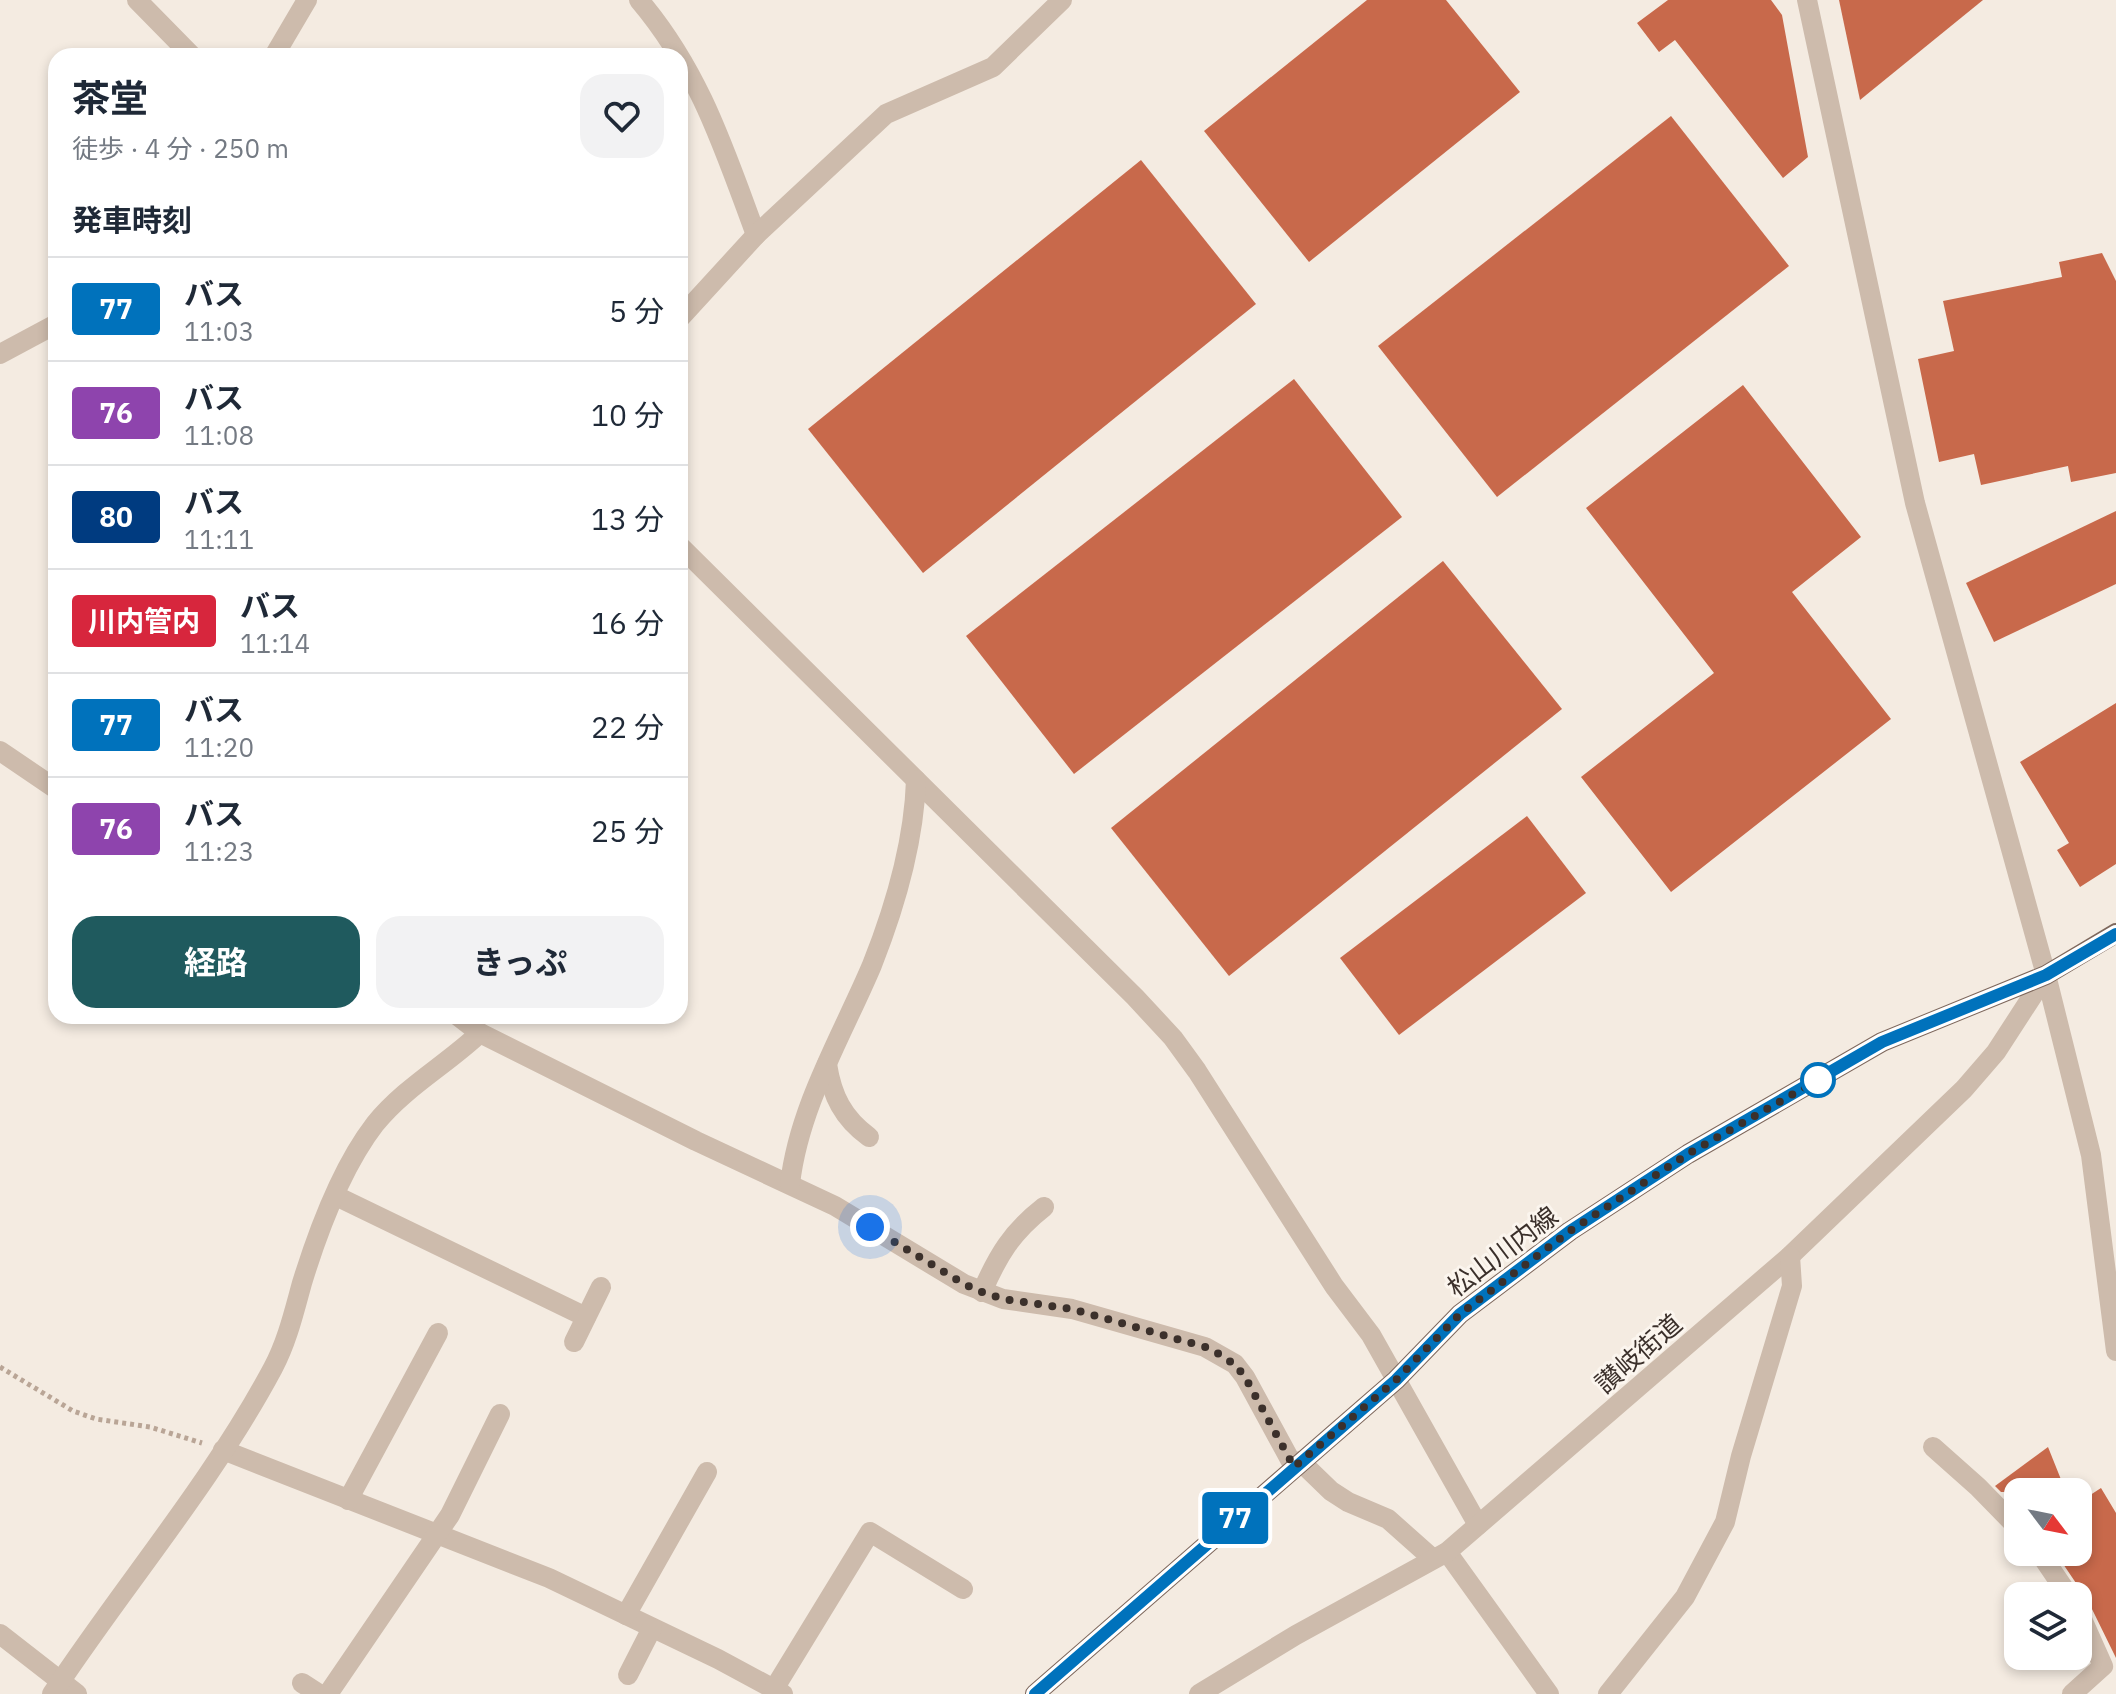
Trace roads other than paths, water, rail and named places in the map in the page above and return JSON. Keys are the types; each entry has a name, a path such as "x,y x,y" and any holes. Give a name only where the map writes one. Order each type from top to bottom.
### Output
{"main road":[{"name":"松山川内線","path":"1035,1694 1396,1380 1460,1314 1570,1231 1688,1154 1882,1042 2046,975 2116,933"}],"street":[{"path":"137,0 184,48"},
{"path":"279,48 307,0"},
{"path":"639,0 674,48"},
{"path":"688,309 756,235 886,114 993,67 1062,0"},
{"path":"1807,0 1915,503 2046,975 2091,1155 2116,1351"},
{"path":"688,68 712,116 756,235"},
{"path":"0,354 48,328"},
{"path":"688,554 1173,1038 1334,1286 1371,1335 1478,1525"},
{"path":"0,751 48,784"},
{"path":"792,1181 805,1123 827,1063 887,923 915,811 916,780"},
{"name":"讃岐街道","path":"1199,1694 1307,1628 1440,1555 1478,1525 1790,1256 1964,1089 1996,1052 2046,975"},
{"path":"468,1024 480,1033 696,1141 792,1181 982,1292 1003,1299 1072,1309 1205,1347 1235,1364 1297,1464 1348,1502 1388,1519 1440,1555 1549,1694"},
{"path":"0,1634 63,1690 223,1450 273,1368 285,1342 320,1230 355,1157 382,1116 399,1098 459,1053 480,1033"},
{"path":"827,1063 839,1107 853,1126 869,1137"},
{"path":"336,1196 586,1317"},
{"path":"982,1292 1009,1241 1021,1225 1044,1207"},
{"path":"1608,1694 1685,1597 1725,1522 1741,1456 1792,1286 1790,1256"},
{"path":"574,1342 601,1287"},
{"path":"348,1500 438,1333"},
{"path":"328,1694 450,1515 500,1414"},
{"path":"1933,1447 2004,1514"},
{"path":"223,1450 549,1578 779,1692 870,1532 963,1589"},
{"path":"626,1615 707,1472"},
{"path":"628,1675 652,1628"},
{"path":"2072,1694 2103,1666 2109,1656 2092,1631"}]}
